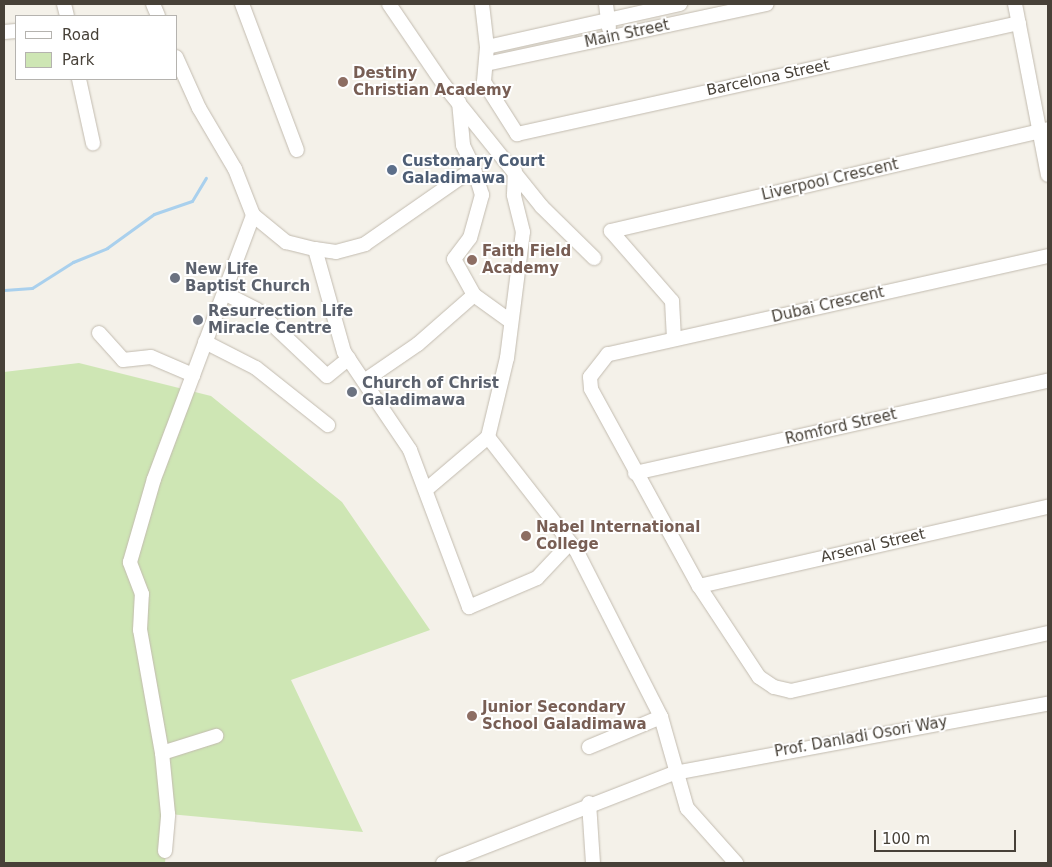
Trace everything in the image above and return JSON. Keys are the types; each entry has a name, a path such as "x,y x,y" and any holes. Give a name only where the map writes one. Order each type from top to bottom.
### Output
{"street":[{"path":"242,4 297,150"},
{"path":"389,4 459,102 542,207 594,258"},
{"path":"482,4 487,47 486,64"},
{"path":"606,4 611,38"},
{"name":"Main Street","path":"487,47 680,4"},
{"name":"Main Street","path":"486,64 768,4"},
{"path":"1015,4 1044,130 1048,176"},
{"name":"Barcelona Street","path":"486,64 484,82 517,134 1019,23"},
{"path":"178,61 199,108 235,169 253,215 286,242 336,252 365,244 474,168"},
{"path":"79,80 93,143"},
{"path":"459,102 460,131 482,195 470,238 454,259 474,296 510,321"},
{"name":"Liverpool Crescent","path":"674,339 672,301 611,231 1044,130"},
{"path":"428,488 488,437 507,358 510,321 523,232 514,195 515,171"},
{"path":"165,851 168,814 162,753 140,630 142,594 130,562 154,478 253,215"},
{"path":"315,249 349,358 410,450 428,488 456,582 469,607 537,578 570,542"},
{"name":"Dubai Crescent","path":"635,473 591,389 596,365 608,354 1048,256"},
{"path":"224,293 257,310 327,376 349,358"},
{"path":"364,381 418,344 474,296"},
{"path":"100,333 123,360 151,357 192,375"},
{"path":"205,342 256,368 328,425"},
{"name":"Romford Street","path":"635,473 1048,381"},
{"path":"488,437 570,542 606,604 660,717 674,773 697,824 736,863"},
{"path":"635,473 699,586 759,677 791,691 1048,633"},
{"name":"Arsenal Street","path":"699,586 1048,507"},
{"name":"Prof. Danladi Osori Way","path":"443,863 589,803 674,773 1048,704"},
{"path":"589,747 660,717"},
{"path":"162,753 216,736"},
{"path":"589,803 593,863"}],"green space":[{"path":"79,363 211,396 342,502 430,630 291,680 363,832 169,814 165,863 4,863 4,372"}],"waterway":[{"path":"4,290 32,288 73,262 107,248 154,214 192,201 206,178"}],"place":[{"name":"Destiny Christian Academy","path":"343,82"},
{"name":"Customary Court Galadimawa","path":"392,170"},
{"name":"Faith Field Academy","path":"472,260"},
{"name":"New Life Baptist Church","path":"175,278"},
{"name":"Resurrection Life Miracle Centre","path":"198,320"},
{"name":"Church of Christ Galadimawa","path":"352,392"},
{"name":"Nabel International College","path":"526,536"},
{"name":"Junior Secondary School Galadimawa","path":"472,716"}]}
